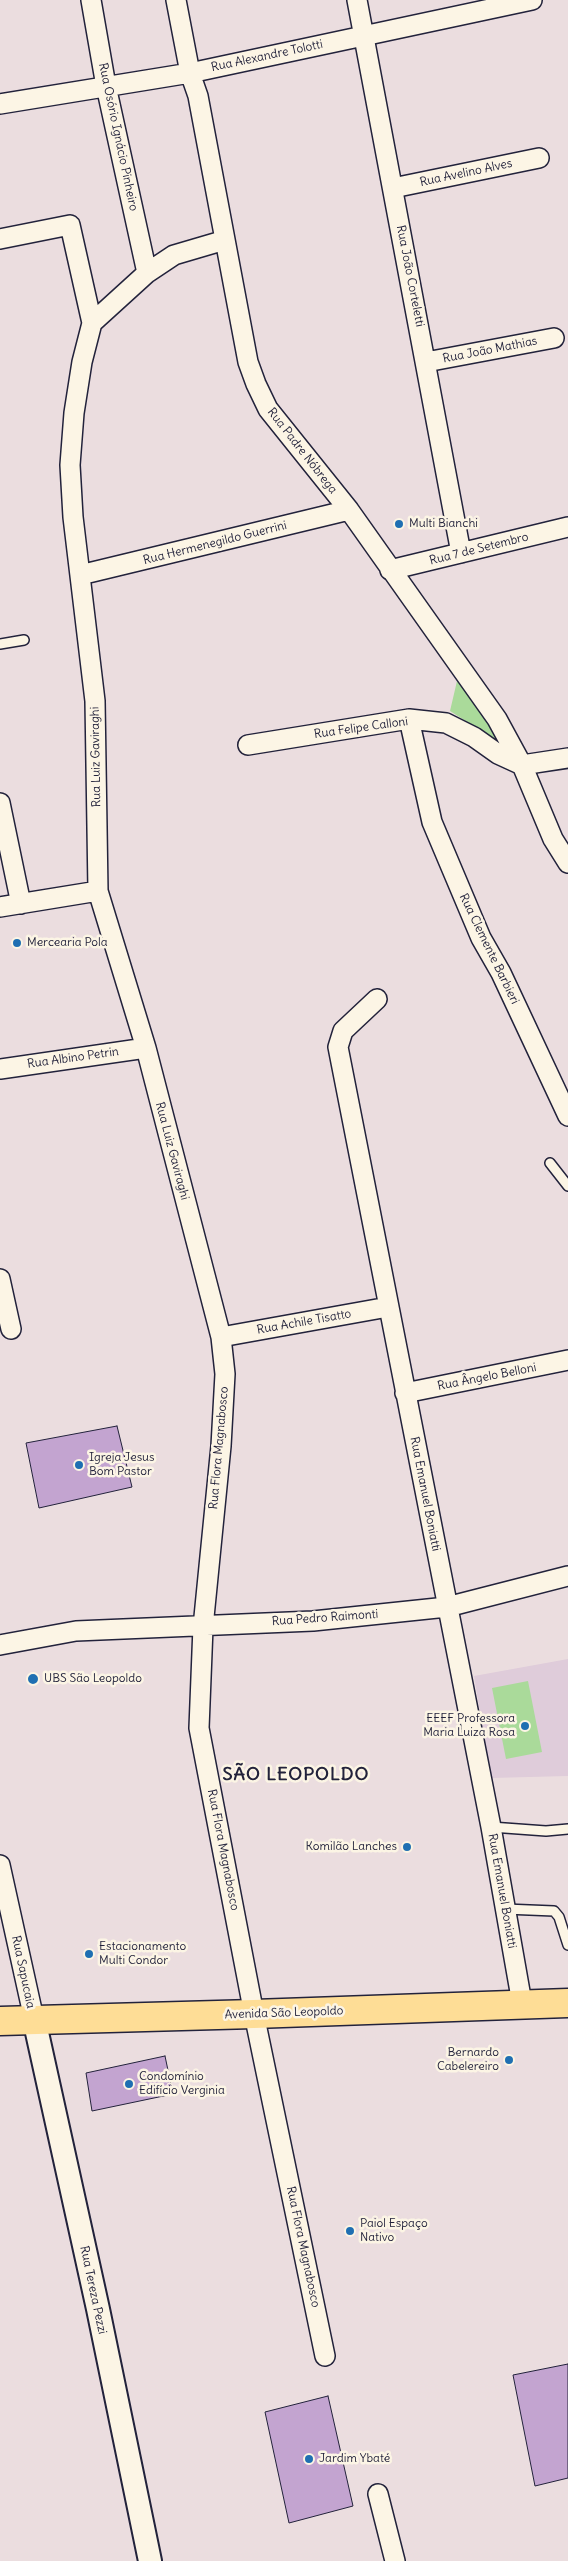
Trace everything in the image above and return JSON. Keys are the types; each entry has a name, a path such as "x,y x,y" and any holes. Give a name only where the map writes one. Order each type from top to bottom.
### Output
{"main road":[{"name":"Avenida São Leopoldo","path":"0,2020 254,2014 522,2003 568,2003"}],"street":[{"name":"Rua Osório Ignácio Pinheiro","path":"91,0 106,86 147,273"},
{"name":"Rua Padre Nóbrega","path":"176,0 190,73 198,96 248,362 264,401 268,409 349,510 497,719 522,765 554,839 568,863"},
{"name":"Rua João Corteletti","path":"357,0 461,553"},
{"name":"Rua Alexandre Tolotti","path":"0,104 190,73 532,0"},
{"name":"Rua Avelino Alves","path":"393,188 539,158"},
{"path":"0,239 70,225 92,323 147,273 174,255 225,240"},
{"name":"Rua Luiz Gaviraghi","path":"92,323 80,371 70,465 73,517 97,727 98,891 146,1048 221,1337"},
{"name":"Rua João Mathias","path":"426,362 554,338"},
{"name":"Rua Hermenegildo Guerrini","path":"80,575 349,510"},
{"name":"Rua 7 de Setembro","path":"390,570 568,527"},
{"name":"Rua Felipe Calloni","path":"248,745 409,720 446,722 474,737 498,754 522,765"},
{"name":"Rua Clemente Barbieri","path":"409,720 432,822 481,938 501,973 568,1116"},
{"path":"522,765 568,758"},
{"path":"0,804 21,904"},
{"path":"0,907 98,891"},
{"name":"Rua Emanuel Boniatti","path":"377,999 343,1031 338,1047 491,1827 522,2003"},
{"name":"Rua Albino Petrin","path":"0,1069 146,1048"},
{"path":"0,1279 10,1329"},
{"name":"Rua Achile Tisatto","path":"221,1337 388,1308"},
{"name":"Rua Flora Magnabosco","path":"221,1337 225,1374 221,1446 203,1626 199,1728 254,2014 325,2356"},
{"name":"Rua Ângelo Belloni","path":"405,1393 568,1360"},
{"name":"Rua Pedro Raimonti","path":"0,1645 76,1631 313,1621 447,1607 568,1576"},
{"name":"Rua Sapucaia","path":"0,1865 34,2019"},
{"name":"Rua Tereza Pezzi","path":"34,2019 98,2310 150,2561"},
{"path":"378,2494 395,2561"}],"lane":[{"path":"0,644 24,640"},
{"path":"550,1163 568,1186"},
{"path":"491,1827 546,1831 568,1830"},
{"path":"505,1910 554,1912 568,1945"}],"shaded area":[{"name":"EEEF Professora Maria Luiza Rosa","path":"568,1659 568,1776 491,1778 474,1676"}],"green space":[{"path":"457,681 498,728 508,748 450,711"},
{"path":"528,1681 542,1752 506,1759 492,1688"}],"building":[{"name":"Igreja Jesus Bom Pastor","path":"117,1426 132,1487 39,1508 26,1443"},
{"name":"Condomínio Edifício Verginia","path":"165,2056 173,2094 92,2111 86,2073"},
{"path":"568,2364 568,2478 535,2486 513,2375"},
{"name":"Jardim Ybaté","path":"328,2396 353,2506 289,2523 265,2412"}],"place":[{"name":"Multi Bianchi","path":"399,524"},
{"name":"Mercearia Pola","path":"17,943"},
{"name":"Igreja Jesus Bom Pastor","path":"79,1465"},
{"name":"UBS São Leopoldo","path":"33,1679"},
{"name":"EEEF Professora Maria Luiza Rosa","path":"525,1726"},
{"name":"Komilão Lanches","path":"407,1847"},
{"name":"Estacionamento Multi Condor","path":"89,1954"},
{"name":"Bernardo Cabelereiro","path":"509,2060"},
{"name":"Condomínio Edifício Verginia","path":"129,2084"},
{"name":"Paiol Espaço Nativo","path":"350,2231"},
{"name":"Jardim Ybaté","path":"309,2459"}],"district":[{"name":"SÃO LEOPOLDO","path":"296,1775"}]}
